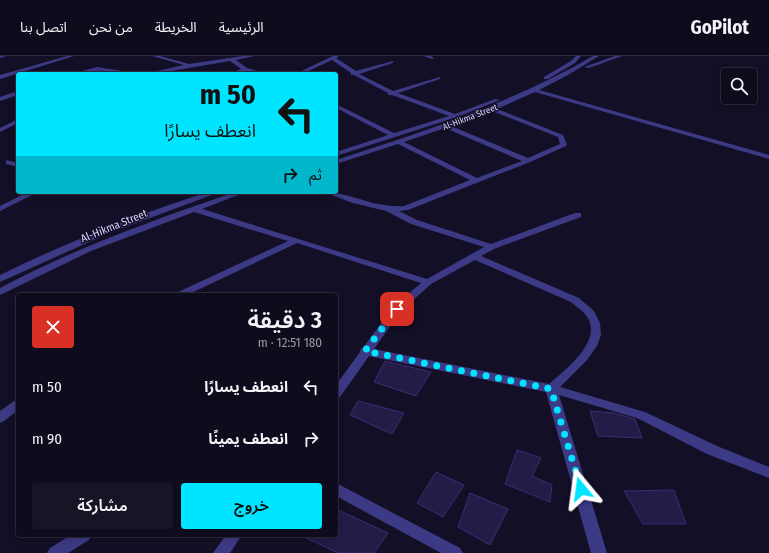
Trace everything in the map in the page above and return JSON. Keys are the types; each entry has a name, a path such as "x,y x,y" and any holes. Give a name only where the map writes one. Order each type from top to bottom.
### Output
{"street":[{"path":"0,57 5,56"},
{"path":"0,76 72,56"},
{"path":"154,56 191,65"},
{"path":"156,72 191,65 253,56"},
{"path":"426,56 432,58"},
{"name":"Al-Hikma Street","path":"338,153 497,101 544,79 573,62 579,56"},
{"name":"Al-Hikma Street","path":"338,161 447,127 493,109 536,91 572,72 597,56"},
{"path":"572,72 620,56"},
{"path":"302,72 335,57 353,74 390,94 455,116"},
{"path":"231,59 245,69 258,72"},
{"path":"353,74 391,62"},
{"path":"83,72 97,69 116,72"},
{"path":"236,72 245,69"},
{"path":"390,94 438,78"},
{"path":"536,91 769,157"},
{"path":"0,99 16,94"},
{"path":"338,107 394,135"},
{"path":"334,194 376,207 389,209 410,207 528,161 564,145 561,136 493,109"},
{"path":"338,112 344,110"},
{"path":"0,130 16,122"},
{"path":"447,127 528,161"},
{"path":"398,142 477,181"},
{"path":"8,162 16,164"},
{"path":"0,210 30,194"},
{"name":"Al-Hikma Street","path":"0,280 53,254 112,229 144,216 210,194"},
{"name":"Al-Hikma Street","path":"0,292 38,272 110,239 236,194"},
{"path":"194,209 295,241 354,257 428,282"},
{"path":"389,209 414,222 491,247"},
{"path":"338,391 365,351 397,309 428,282 491,247 578,215"},
{"path":"183,293 295,241"},
{"path":"474,256 565,295 586,307 593,314 597,329 596,337 591,346 575,368 551,389"},
{"path":"365,351 551,389 641,416 712,450 769,473"},
{"path":"551,389 600,553"},
{"path":"0,418 16,406"},
{"path":"338,490 455,553"},
{"path":"55,553 81,537"},
{"path":"221,553 233,537"}],"building":[{"path":"385,361 431,372 416,396 374,382"},
{"path":"358,401 404,413 392,434 350,415"},
{"path":"590,411 614,413 635,419 642,438 598,436"},
{"path":"517,450 541,458 532,476 552,485 550,502 505,484"},
{"path":"436,472 464,485 443,517 417,503"},
{"path":"674,490 686,524 643,524 624,491"},
{"path":"470,493 508,509 490,545 458,527"},
{"path":"338,510 388,533 374,553 338,553 304,537 338,537"}],"route":[{"path":"397,309 365,351 551,389 581,489"}]}
